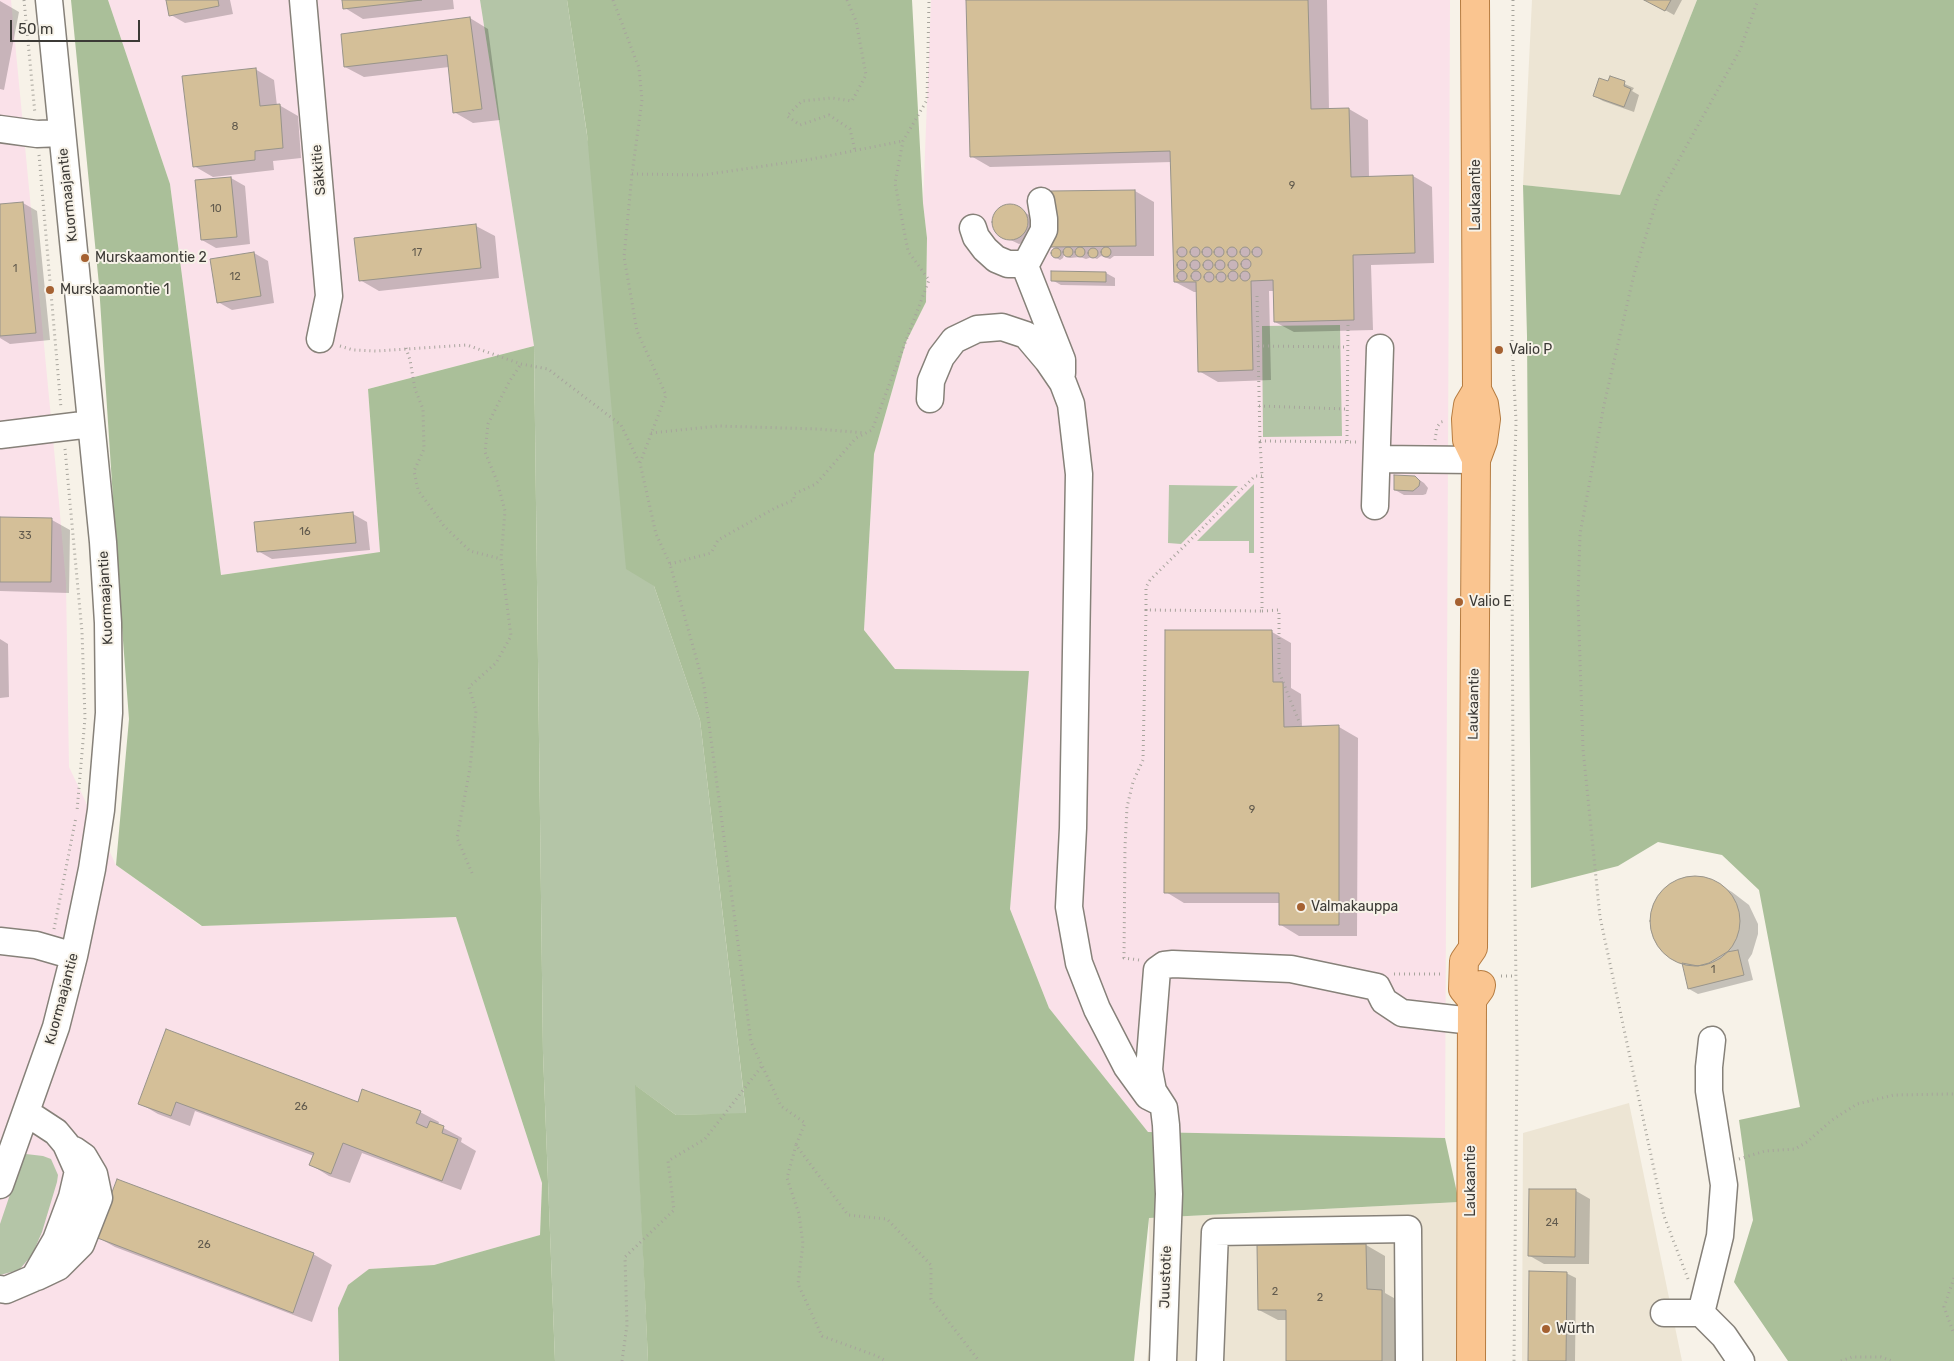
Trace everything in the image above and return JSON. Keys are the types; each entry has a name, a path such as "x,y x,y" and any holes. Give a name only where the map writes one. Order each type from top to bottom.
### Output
{"main road":[{"name":"Laukaantie","path":"1471,1361 1472,1011 1480,989 1472,975 1481,958 1473,948 1476,460 1484,441 1486,419 1484,404 1477,390 1475,0"}],"street":[{"name":"Kuormaajantie","path":"0,1185 56,1027 74,956 92,869 101,810 108,713 107,614 91,424 50,133 49,0"},
{"name":"Säkkitie","path":"303,0 329,296 320,339"},
{"path":"0,129 50,133"},
{"path":"1025,266 1044,230 1041,201"},
{"path":"973,228 976,237 996,259 1008,264 1022,264 1025,266 1062,360 1063,383"},
{"path":"930,399 931,381 941,357 954,340 977,329 1002,327 1026,335 1048,361 1063,383 1072,404 1079,474 1073,828 1068,907 1079,963 1097,1009 1127,1067 1148,1096 1160,1102"},
{"path":"1376,506 1380,348"},
{"path":"0,435 91,424"},
{"path":"1377,452 1476,460"},
{"path":"0,941 36,944 74,956"},
{"path":"1167,965 1291,969 1377,987 1384,1001 1402,1013 1472,1011"},
{"name":"Juustotie","path":"1163,1361 1169,1194 1166,1125 1164,1108 1153,1091 1149,1070 1157,970 1167,965"},
{"path":"1701,1313 1720,1236 1724,1185 1709,1091 1708,1067 1712,1040"},
{"path":"0,1289 6,1290 34,1278 56,1240 78,1171 66,1144 56,1132 26,1113"},
{"path":"1210,1361 1214,1232 1408,1229 1409,1361"},
{"path":"1664,1313 1701,1313 1724,1336 1741,1361"}],"path":[{"path":"24,0 50,133 63,428 82,632 85,718 77,813 50,948"},
{"path":"613,0 639,68 642,100 632,174 624,257 637,331 666,395 640,463"},
{"path":"847,0 856,21 866,75 852,101 832,98 802,101 787,116 800,125 829,115 850,128 856,151"},
{"path":"670,564 711,553 718,540 775,508 794,500 794,494 816,484 856,438 872,430 929,280 908,251 895,183 903,140 927,100 928,0"},
{"path":"1512,0 1512,344 1516,421 1512,569 1515,976 1514,1361"},
{"path":"1701,1313 1664,1216 1600,917 1583,749 1578,600 1580,534 1604,405 1634,274 1658,197 1740,50 1758,0"},
{"path":"632,174 703,175 812,159 903,140"},
{"path":"1257,296 1262,476 1262,611"},
{"path":"1347,441 1348,322"},
{"path":"320,339 353,350 376,351 467,345 521,364 548,369 621,425 640,463 656,534 670,564 704,686 751,1042 781,1106 805,1123 796,1145 787,1178 799,1214 803,1244 798,1284 822,1336 886,1361"},
{"path":"1258,346 1348,347"},
{"path":"406,348 415,389 422,409 424,449 414,471 418,490 444,526 470,551 501,559"},
{"path":"472,873 457,838 470,768 476,711 469,687 496,663 511,636 501,559 505,511 497,481 485,452 488,424 509,382 521,364"},
{"path":"1259,406 1347,409"},
{"path":"651,433 718,426 818,429 866,433"},
{"path":"1260,441 1347,441 1377,452"},
{"path":"1167,965 1124,958 1124,847 1127,807 1133,782 1143,760 1146,587 1150,580 1255,476 1262,476"},
{"path":"1146,610 1279,610 1279,672 1300,724"},
{"path":"1389,974 1515,976"},
{"path":"622,1361 627,1325 625,1257 674,1210 668,1161 704,1139 762,1066"},
{"path":"1721,1165 1764,1151 1795,1149 1807,1142 1832,1120 1857,1104 1894,1095 1954,1094"},
{"path":"796,1145 848,1216 887,1219 931,1264 932,1299 979,1361"},
{"path":"1954,1278 1944,1307 1954,1334"},
{"path":"1840,1361 1852,1357 1881,1357 1892,1361"}],"shaded area":[{"path":"0,0 11,0 58,491 66,583 69,767 116,865 201,926 456,917 542,1183 540,1235 434,1265 369,1269 338,1308 339,1361 0,1361"},
{"path":"108,0 480,0 534,346 368,389 380,552 221,575 170,184"},
{"path":"931,0 1450,0 1445,1138 1148,1132 1049,1008 1010,909 1028,671 895,669 864,630 874,454 906,342 926,302 927,238 923,203"},
{"path":"1532,0 1697,0 1620,196 1523,185"},
{"path":"1629,1103 1682,1361 1522,1361 1523,1133"},
{"path":"1459,1202 1456,1361 1147,1361 1150,1338 1149,1218"}],"green space":[{"path":"71,0 108,0 170,184 221,575 380,552 368,389 534,346 543,1053 555,1361 339,1361 338,1308 348,1285 369,1269 434,1265 540,1235 542,1183 456,917 202,926 116,865 129,719 99,285"},
{"path":"480,0 567,0 654,586 700,720 746,1114 676,1115 636,1086 648,1361 555,1361 543,1053 534,346"},
{"path":"567,0 912,0 923,203 927,238 926,302 906,342 874,454 864,630 895,669 1029,671 1010,909 1049,1008 1148,1132 1445,1138 1459,1202 1149,1218 1134,1361 648,1361 635,1085 676,1115 746,1113 700,720 654,586 626,569 587,134"},
{"path":"1697,0 1954,0 1954,1361 1788,1361 1734,1282 1753,1220 1739,1120 1800,1107 1759,890 1722,855 1658,842 1618,866 1531,888 1527,336 1523,185 1620,195"},
{"path":"1340,325 1342,436 1263,437 1262,326"},
{"path":"1254,484 1254,553 1249,553 1249,541 1197,541"},
{"path":"1169,485 1238,486 1181,544 1168,543"},
{"path":"26,1154 51,1159 58,1175 57,1182 42,1232 32,1255 19,1270 0,1275 0,1224 23,1156"}],"building":[{"path":"166,0 218,0 219,6 169,16"},
{"path":"342,0 422,0 343,9"},
{"path":"966,0 1308,0 1311,109 1349,108 1351,177 1413,175 1415,253 1353,255 1354,320 1274,322 1273,280 1251,281 1253,370 1198,372 1196,282 1174,282 1170,151 970,157"},
{"path":"1644,0 1671,0 1665,11"},
{"path":"470,17 482,109 453,113 447,55 344,67 341,34"},
{"path":"256,68 260,106 280,104 283,148 255,151 255,160 193,167 182,76"},
{"path":"1610,76 1625,81 1624,86 1631,89 1624,107 1593,96 1599,78 1608,81"},
{"path":"231,177 237,237 201,240 195,180"},
{"path":"1135,190 1136,246 1051,247 1051,191"},
{"path":"23,202 36,333 0,336 0,204"},
{"path":"1010,204 1023,209 1028,222 1023,235 1010,240 997,235 992,222 997,209"},
{"path":"476,224 481,268 359,281 354,238"},
{"path":"1066,247 1070,247 1073,252 1072,256 1066,257 1063,254 1063,250"},
{"path":"1078,247 1082,247 1085,252 1084,256 1078,257 1075,254 1075,250"},
{"path":"1104,247 1108,247 1111,252 1110,256 1104,257 1101,254 1101,250"},
{"path":"1180,247 1184,247 1187,252 1186,256 1180,257 1177,254 1177,250"},
{"path":"1193,247 1197,247 1200,252 1199,256 1193,257 1190,254 1190,250"},
{"path":"1205,247 1209,247 1212,252 1211,256 1205,257 1202,254 1202,250"},
{"path":"1217,247 1221,247 1224,252 1223,256 1217,257 1214,254 1214,250"},
{"path":"1230,247 1234,247 1237,252 1236,256 1230,257 1227,254 1227,250"},
{"path":"1243,247 1247,247 1250,252 1249,256 1243,257 1240,254 1240,250"},
{"path":"1255,247 1259,247 1262,252 1261,256 1255,257 1252,254 1252,250"},
{"path":"1054,248 1058,248 1061,253 1060,257 1054,258 1051,255 1051,251"},
{"path":"1091,248 1095,248 1098,253 1097,257 1091,258 1088,255 1088,251"},
{"path":"254,252 261,296 217,303 210,259"},
{"path":"1244,259 1248,259 1251,264 1250,268 1244,269 1241,266 1241,262"},
{"path":"1180,260 1184,260 1187,265 1186,269 1180,270 1177,267 1177,263"},
{"path":"1193,260 1197,260 1200,265 1199,269 1193,270 1190,267 1190,263"},
{"path":"1206,260 1210,260 1213,265 1212,269 1206,270 1203,267 1203,263"},
{"path":"1218,260 1222,260 1225,265 1224,269 1218,270 1215,267 1215,263"},
{"path":"1231,260 1235,260 1238,265 1237,269 1231,270 1228,267 1228,263"},
{"path":"1051,271 1106,272 1106,282 1051,281"},
{"path":"1180,271 1184,271 1187,276 1186,280 1180,281 1177,278 1177,274"},
{"path":"1194,271 1198,271 1201,276 1200,280 1194,281 1191,278 1191,274"},
{"path":"1231,271 1235,271 1238,276 1237,280 1231,281 1228,278 1228,274"},
{"path":"1243,271 1247,271 1250,276 1249,280 1243,281 1240,278 1240,274"},
{"path":"1207,272 1211,272 1214,277 1213,281 1207,282 1204,279 1204,275"},
{"path":"1219,272 1223,272 1226,277 1225,281 1219,282 1216,279 1216,275"},
{"path":"1394,475 1415,476 1420,481 1419,486 1413,491 1394,490"},
{"path":"353,512 356,543 257,552 254,522"},
{"path":"0,517 52,518 51,582 0,582"},
{"path":"1165,630 1272,630 1273,682 1283,682 1284,727 1339,725 1339,925 1279,925 1279,893 1164,893"},
{"path":"1695,876 1712,880 1727,889 1736,904 1740,921 1736,938 1727,953 1712,962 1695,966 1678,962 1663,953 1654,938 1650,921 1654,904 1663,889 1678,880"},
{"path":"1738,950 1744,975 1688,989 1682,963 1698,966 1709,963 1727,952"},
{"path":"166,1029 358,1102 362,1089 421,1111 416,1123 427,1128 430,1121 444,1126 442,1133 458,1139 442,1181 343,1143 331,1174 309,1165 314,1153 176,1102 171,1116 138,1104"},
{"path":"117,1179 314,1253 293,1313 95,1237"},
{"path":"1529,1189 1576,1189 1575,1257 1528,1256"},
{"path":"1366,1244 1367,1289 1382,1290 1382,1361 1286,1361 1286,1310 1258,1310 1257,1245"},
{"path":"1529,1271 1567,1272 1566,1361 1528,1361"}],"place":[{"name":"Murskaamontie 2","path":"85,258"},
{"name":"Murskaamontie 1","path":"50,290"},
{"name":"Valio P","path":"1499,350"},
{"name":"Valio E","path":"1459,602"},
{"name":"Valmakauppa","path":"1301,907"},
{"name":"Würth","path":"1546,1329"}]}
